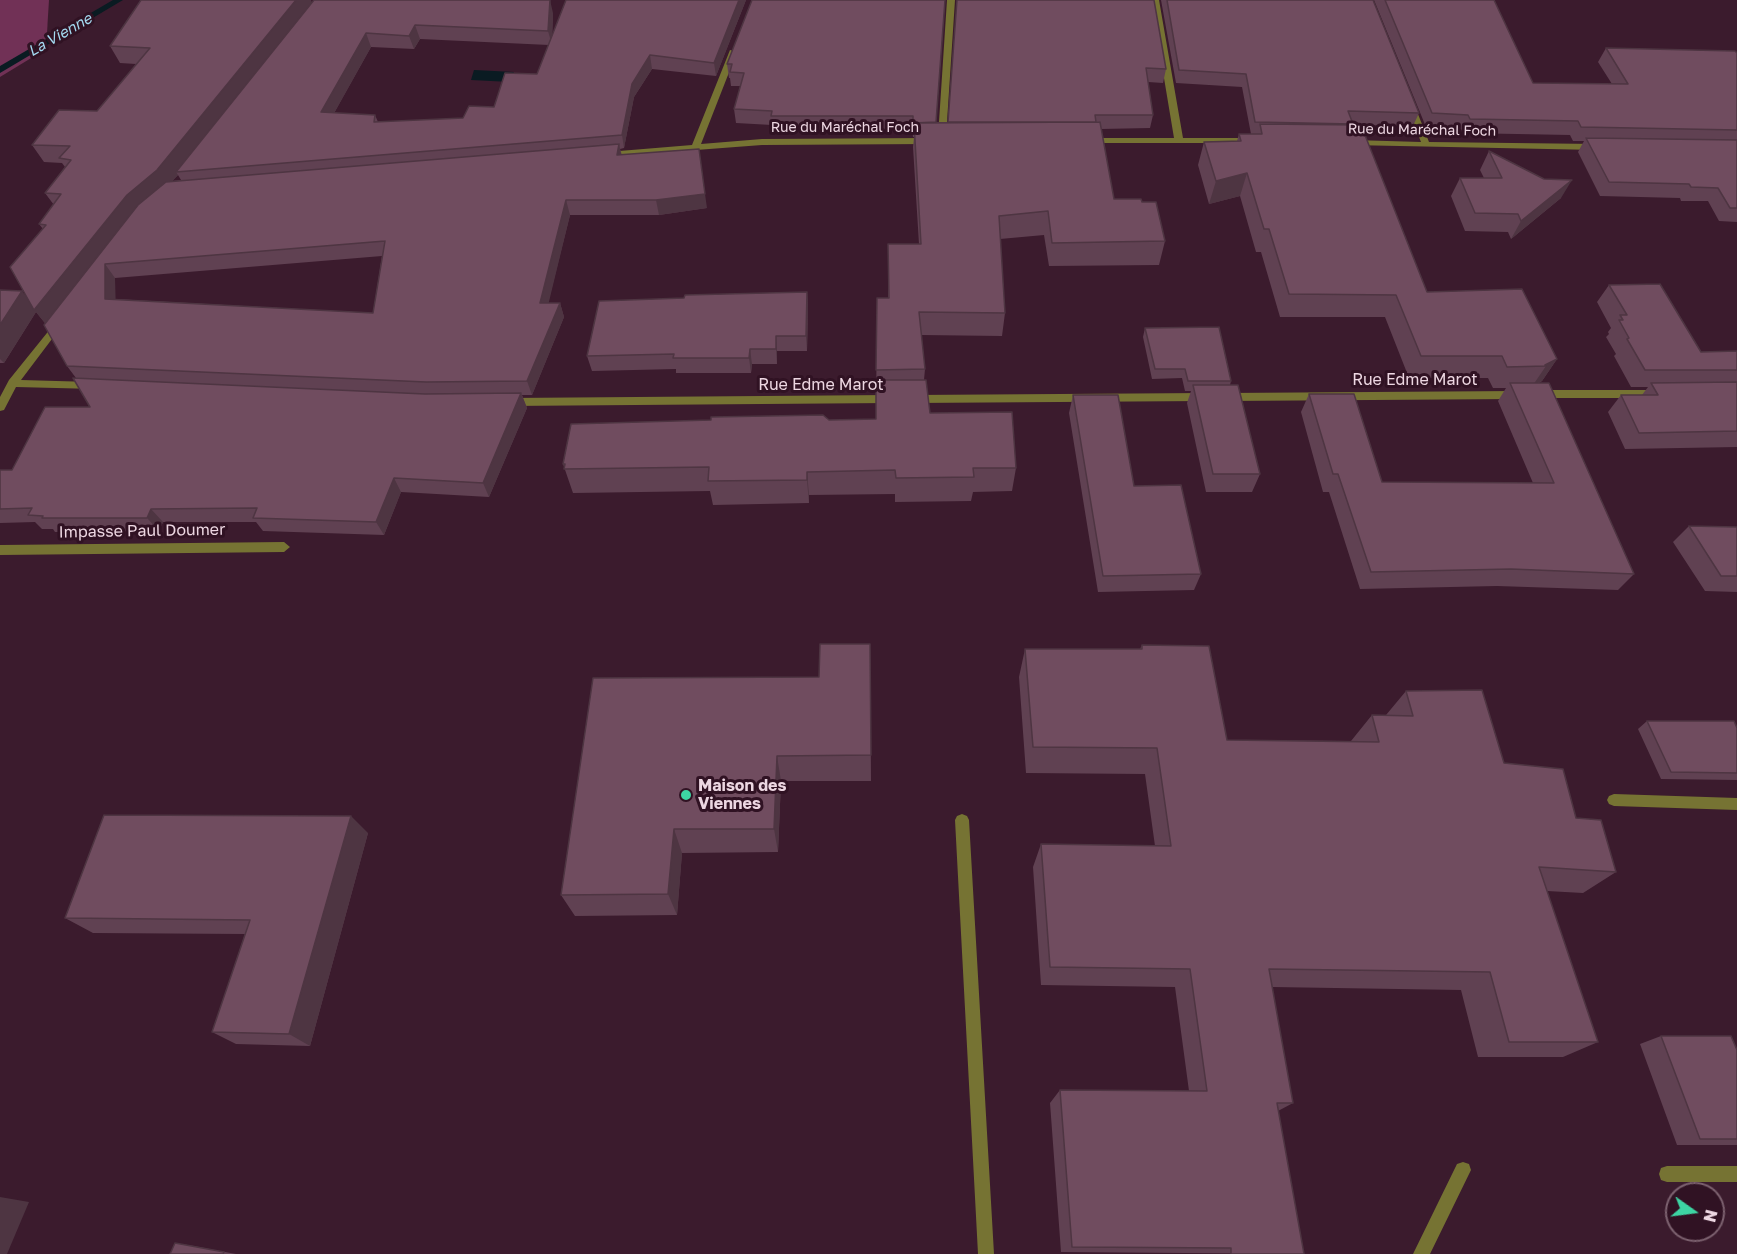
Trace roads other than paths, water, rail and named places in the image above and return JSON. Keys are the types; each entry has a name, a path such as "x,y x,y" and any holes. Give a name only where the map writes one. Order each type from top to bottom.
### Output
{"street":[{"path":"941,141 951,0"},
{"path":"1155,0 1179,140"},
{"path":"696,147 736,42"},
{"path":"1408,99 1426,144"},
{"name":"Rue du Maréchal Foch","path":"601,155 762,142 953,141"},
{"path":"1084,141 1262,141"},
{"name":"Rue du Maréchal Foch","path":"1344,142 1605,147"},
{"path":"0,407 13,383 64,318"},
{"path":"13,383 102,387"},
{"name":"Rue Edme Marot","path":"497,402 1665,394"},
{"name":"Impasse Paul Doumer","path":"0,550 284,546"},
{"path":"1614,800 1737,804"},
{"path":"962,820 986,1254"},
{"path":"1420,1254 1463,1170"},
{"path":"1667,1174 1737,1173"}],"water":[{"path":"474,70 514,72 511,82 471,80"}],"waterway":[{"name":"La Vienne","path":"0,70 119,0"}],"place":[{"name":"Maison des Viennes","path":"686,795"}]}
